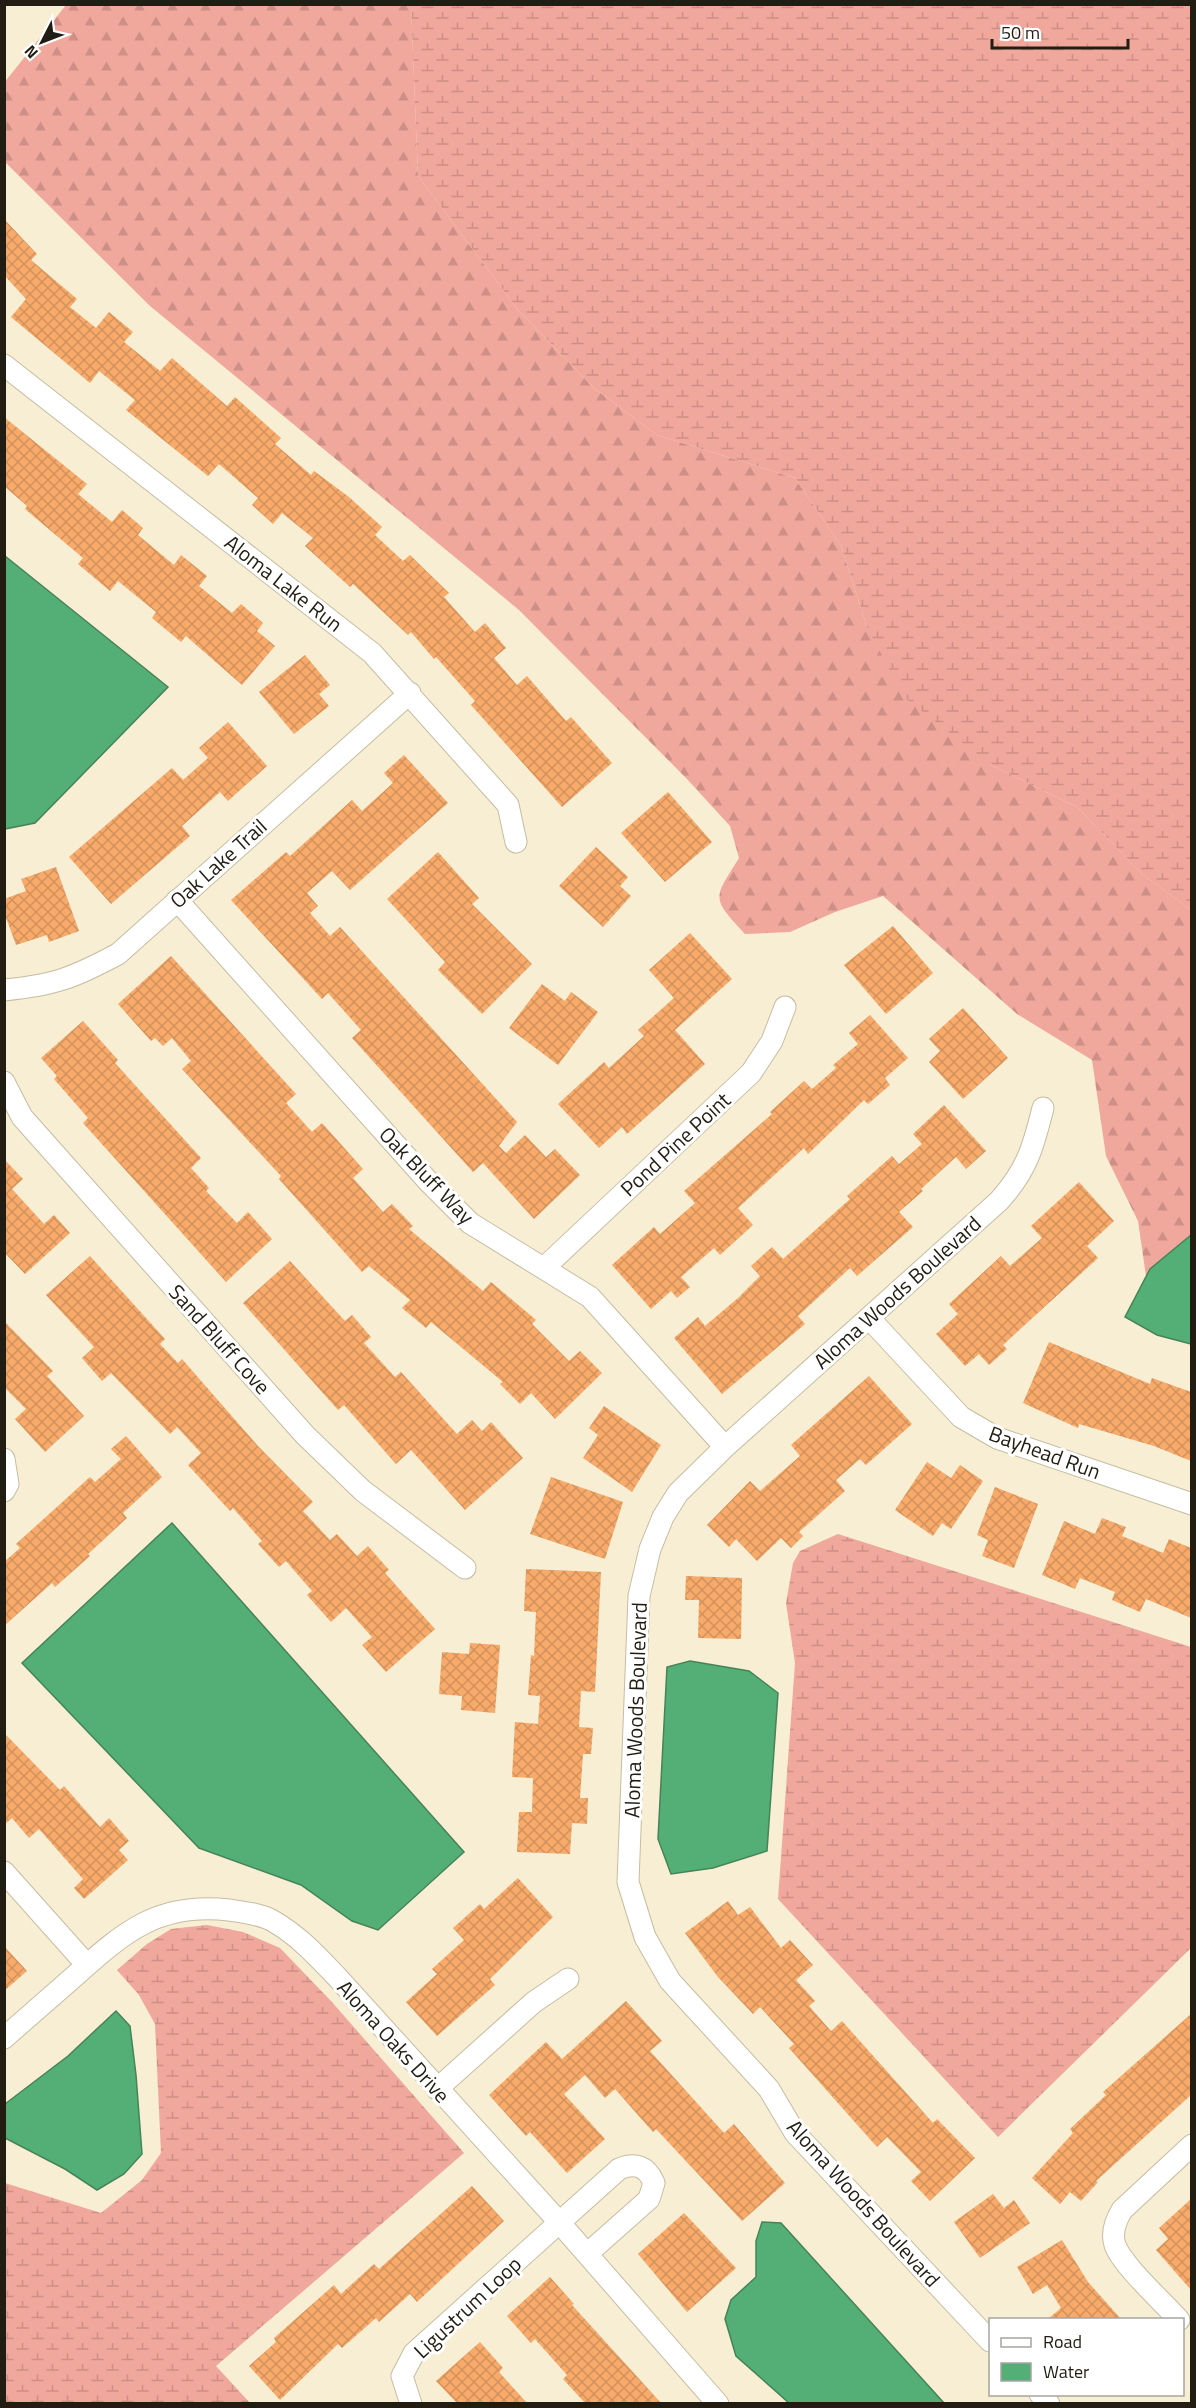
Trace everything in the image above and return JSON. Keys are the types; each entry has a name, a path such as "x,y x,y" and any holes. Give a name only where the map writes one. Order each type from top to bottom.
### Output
{"street":[{"name":"Aloma Lake Run","path":"4,365 372,653 508,805 516,842"},
{"name":"Oak Lake Trail","path":"4,990 46,986 78,975 118,954 410,693"},
{"name":"Oak Bluff Way","path":"177,900 428,1181 470,1223 590,1297 725,1447"},
{"name":"Pond Pine Point","path":"544,1267 751,1073 772,1041 785,1007"},
{"name":"Sand Bluff Cove","path":"4,1082 22,1117 305,1435 363,1491 465,1568"},
{"name":"Aloma Woods Boulevard","path":"989,2340 795,2133 770,2089 670,1981 645,1937 628,1882 641,1587 650,1549 663,1518 678,1493 725,1447 999,1201 1020,1178 1035,1142 1043,1108"},
{"name":"Bayhead Run","path":"868,1318 961,1417 997,1438 1191,1504"},
{"path":"4,1459 8,1484 4,1491"},
{"path":"4,1872 87,1965"},
{"name":"Aloma Oaks Drive","path":"4,2038 121,1935 150,1921 180,1910 210,1908 241,1911 271,1919 303,1941 560,2223 718,2403"},
{"path":"437,2089 534,2002 568,1979"},
{"path":"1178,2318 1123,2258 1115,2245 1114,2233 1116,2220 1122,2210 1191,2145"},
{"name":"Ligustrum Loop","path":"411,2403 402,2376 414,2353 619,2169 637,2165 646,2169 654,2183 649,2199 587,2254"}],"green space":[{"path":"66,5 411,5 418,176 518,310 594,388 657,435 795,478 841,546 867,627 991,765 1077,807 1142,874 1191,910 1191,1235 1150,1269 1146,1276 1138,1221 1106,1156 1092,1060 1017,1014 883,896 835,912 790,932 745,934 721,905 720,898 724,882 739,858 730,826 687,779 519,610 150,306 5,162 4,83"},
{"path":"411,5 1191,5 1191,910 1142,874 1077,807 991,765 904,697 867,627 841,546 795,478 657,435 594,388 518,310 418,176"},
{"path":"838,1534 1191,1647 1191,1948 998,2137 778,1899 795,1663 786,1603 793,1563 800,1551"},
{"path":"207,1925 243,1932 280,1948 331,2001 464,2153 216,2366 250,2403 5,2403 5,2183 101,2213 142,2180 161,2153 155,2024 139,1995 117,1970 147,1944 171,1929"}],"water":[{"path":"5,556 168,687 35,823 5,829"},
{"path":"1191,1235 1191,1344 1157,1335 1125,1317 1150,1269"},
{"path":"172,1523 464,1852 378,1930 352,1921 301,1885 199,1848 22,1663"},
{"path":"690,1661 749,1671 778,1693 767,1851 713,1868 671,1874 658,1839 667,1667"},
{"path":"116,2011 130,2026 142,2154 124,2174 97,2190 65,2169 5,2138 5,2104 68,2056"},
{"path":"762,2222 781,2223 944,2403 789,2403 736,2356 725,2319 731,2300 756,2277 756,2241"}],"building":[{"path":"4,219 37,254 31,260 77,299 70,307 96,328 109,312 133,332 124,342 160,371 172,358 227,406 235,397 281,438 275,444 311,475 314,471 349,497 382,527 375,535 403,561 410,555 449,593 444,597 475,632 485,623 506,648 494,658 517,685 527,676 566,721 571,717 612,763 562,807 471,705 475,701 436,657 434,659 411,632 408,635 353,584 350,587 305,546 313,538 282,513 273,524 252,505 258,498 219,464 208,476 126,410 135,400 99,371 90,383 11,317 26,299 4,275"},
{"path":"4,417 87,484 78,494 112,522 122,510 143,528 138,535 174,565 181,555 207,576 199,586 232,613 241,604 263,623 257,631 275,646 242,685 186,636 181,642 152,618 156,612 118,581 110,591 78,564 83,558 25,509 27,506 4,486"},
{"path":"305,655 330,685 319,694 329,706 294,734 259,692"},
{"path":"228,722 267,766 228,801 220,792 182,826 190,836 111,904 69,857 172,768 183,780 208,758 199,748"},
{"path":"404,755 448,803 350,890 332,871 307,893 318,906 310,913 330,936 340,927 517,1122 499,1146 506,1153 525,1135 546,1157 555,1149 580,1175 534,1219 483,1163 473,1172 352,1038 361,1030 328,993 322,999 231,900 286,852 290,856 352,800 362,811 393,783 384,773"},
{"path":"668,792 712,842 665,882 621,833"},
{"path":"596,847 628,877 620,886 631,896 603,927 559,886"},
{"path":"438,852 479,898 472,904 532,964 482,1014 438,970 445,962 387,899"},
{"path":"56,867 79,931 49,942 47,935 16,945 4,912 4,899 26,891 21,879"},
{"path":"893,926 933,973 886,1014 844,965"},
{"path":"690,933 732,979 675,1030 705,1064 627,1134 622,1127 599,1148 558,1104 604,1062 609,1068 644,1036 638,1030 674,998 649,970"},
{"path":"171,956 296,1094 286,1103 312,1132 322,1123 363,1169 353,1178 383,1212 392,1204 413,1226 409,1229 483,1291 491,1282 536,1320 532,1324 569,1361 580,1351 602,1373 555,1419 531,1393 520,1404 500,1384 503,1382 431,1322 426,1328 402,1308 410,1300 369,1266 362,1272 279,1179 281,1176 182,1069 191,1061 172,1038 163,1046 155,1038 151,1041 118,1004"},
{"path":"542,984 565,1001 571,992 598,1012 558,1065 509,1028"},
{"path":"963,1008 1008,1058 963,1099 929,1062 940,1051 929,1039"},
{"path":"870,1015 908,1058 885,1078 890,1085 868,1104 864,1100 808,1154 804,1148 738,1208 753,1225 720,1255 714,1248 681,1277 690,1287 677,1298 671,1291 651,1309 612,1265 654,1227 660,1234 695,1203 684,1191 772,1114 770,1112 804,1081 812,1089 836,1068 833,1065 858,1044 849,1033"},
{"path":"83,1021 118,1060 115,1063 201,1158 191,1168 209,1188 206,1191 237,1223 248,1212 272,1239 226,1282 83,1123 88,1118 54,1079 57,1076 41,1058"},
{"path":"944,1105 986,1151 966,1169 956,1157 921,1189 923,1191 899,1212 913,1227 857,1276 850,1268 798,1316 805,1324 722,1394 674,1338 698,1317 705,1326 738,1298 760,1276 751,1266 772,1247 783,1259 850,1199 847,1196 892,1156 899,1164 922,1144 913,1134"},
{"path":"4,1159 23,1179 12,1189 44,1224 54,1215 70,1233 25,1274 4,1252"},
{"path":"1079,1182 1114,1221 1087,1246 1098,1258 1003,1345 1007,1349 989,1365 979,1354 965,1366 936,1334 958,1314 949,1304 1001,1256 1010,1266 1042,1238 1031,1226"},
{"path":"90,1256 165,1339 160,1344 178,1363 182,1359 257,1445 313,1502 303,1511 330,1540 337,1534 357,1556 368,1546 389,1570 385,1573 435,1629 386,1672 362,1645 372,1637 346,1608 331,1622 307,1595 312,1591 286,1561 279,1567 258,1544 262,1541 233,1508 230,1511 188,1465 201,1453 177,1427 170,1434 111,1373 102,1381 82,1358 94,1347 46,1295"},
{"path":"290,1261 345,1321 352,1315 371,1337 364,1343 395,1377 401,1372 457,1434 472,1420 482,1431 491,1422 523,1458 465,1510 411,1450 396,1464 344,1405 338,1410 243,1303"},
{"path":"4,1321 53,1371 47,1376 84,1416 45,1452 15,1419 26,1409 4,1387"},
{"path":"1049,1342 1150,1384 1152,1378 1191,1392 1191,1461 1154,1446 1079,1424 1078,1428 1023,1403"},
{"path":"869,1376 912,1424 866,1465 860,1459 836,1480 845,1491 799,1532 803,1536 791,1548 781,1538 757,1561 736,1539 729,1547 707,1525 750,1481 760,1491 800,1456 791,1445"},
{"path":"604,1406 661,1445 632,1492 583,1458 598,1435 589,1428"},
{"path":"126,1436 162,1477 123,1513 127,1518 88,1554 90,1556 55,1587 52,1583 4,1626 4,1562 20,1548 16,1544 90,1477 95,1482 121,1459 111,1449"},
{"path":"927,1462 951,1478 960,1465 983,1481 951,1529 942,1523 933,1536 895,1510"},
{"path":"551,1477 623,1502 605,1559 530,1534"},
{"path":"995,1487 1038,1504 1014,1568 982,1556 988,1540 977,1535"},
{"path":"1102,1518 1126,1527 1122,1536 1163,1553 1169,1539 1191,1548 1191,1618 1146,1599 1140,1612 1112,1600 1115,1592 1080,1578 1075,1589 1042,1575 1064,1521 1095,1534"},
{"path":"526,1569 601,1572 595,1692 581,1691 579,1727 593,1728 591,1754 583,1754 580,1798 588,1798 587,1824 572,1823 570,1854 517,1852 519,1812 532,1812 533,1778 512,1777 515,1722 538,1724 540,1696 528,1695 531,1655 534,1656 536,1612 524,1611"},
{"path":"686,1576 742,1578 741,1639 698,1638 699,1600 685,1600"},
{"path":"470,1643 500,1645 495,1713 461,1710 462,1696 439,1694 442,1652 469,1654"},
{"path":"4,1733 60,1790 64,1786 100,1827 109,1818 129,1841 119,1850 128,1860 84,1899 74,1888 83,1879 39,1829 29,1838 12,1818 4,1825"},
{"path":"518,1878 553,1917 490,1979 495,1985 437,2036 406,2002 437,1974 432,1969 464,1940 453,1928 480,1904 484,1909"},
{"path":"728,1901 738,1915 750,1907 781,1948 790,1940 813,1965 796,1980 815,2001 809,2006 831,2031 842,2021 933,2123 937,2119 975,2158 930,2201 911,2181 921,2172 887,2137 877,2147 789,2048 794,2044 760,2007 753,2014 718,1977 685,1933"},
{"path":"4,1946 27,1971 4,1991"},
{"path":"626,2001 662,2041 650,2051 724,2133 734,2124 785,2183 742,2221 656,2129 653,2132 615,2089 605,2098 585,2075 564,2094 605,2139 567,2173 530,2132 526,2136 489,2095 546,2042 562,2059"},
{"path":"1191,2014 1191,2095 1096,2181 1098,2182 1081,2201 1070,2192 1060,2204 1032,2178 1073,2133 1070,2129 1106,2095 1103,2092"},
{"path":"472,2186 504,2221 417,2302 410,2294 379,2322 376,2318 342,2348 338,2344 280,2400 249,2366 276,2342 274,2338 334,2285 341,2294 374,2264 379,2269"},
{"path":"993,2194 1004,2208 1014,2200 1030,2223 980,2258 954,2222"},
{"path":"1191,2199 1191,2290 1156,2250 1168,2239 1159,2228"},
{"path":"684,2213 736,2268 687,2312 638,2254"},
{"path":"1062,2240 1088,2282 1120,2318 1049,2318 1061,2308 1047,2285 1033,2294 1017,2267"},
{"path":"550,2277 574,2304 572,2305 661,2403 585,2403 563,2379 567,2375 535,2339 531,2343 507,2316"},
{"path":"480,2342 503,2368 499,2372 527,2403 457,2403 436,2381"}]}
